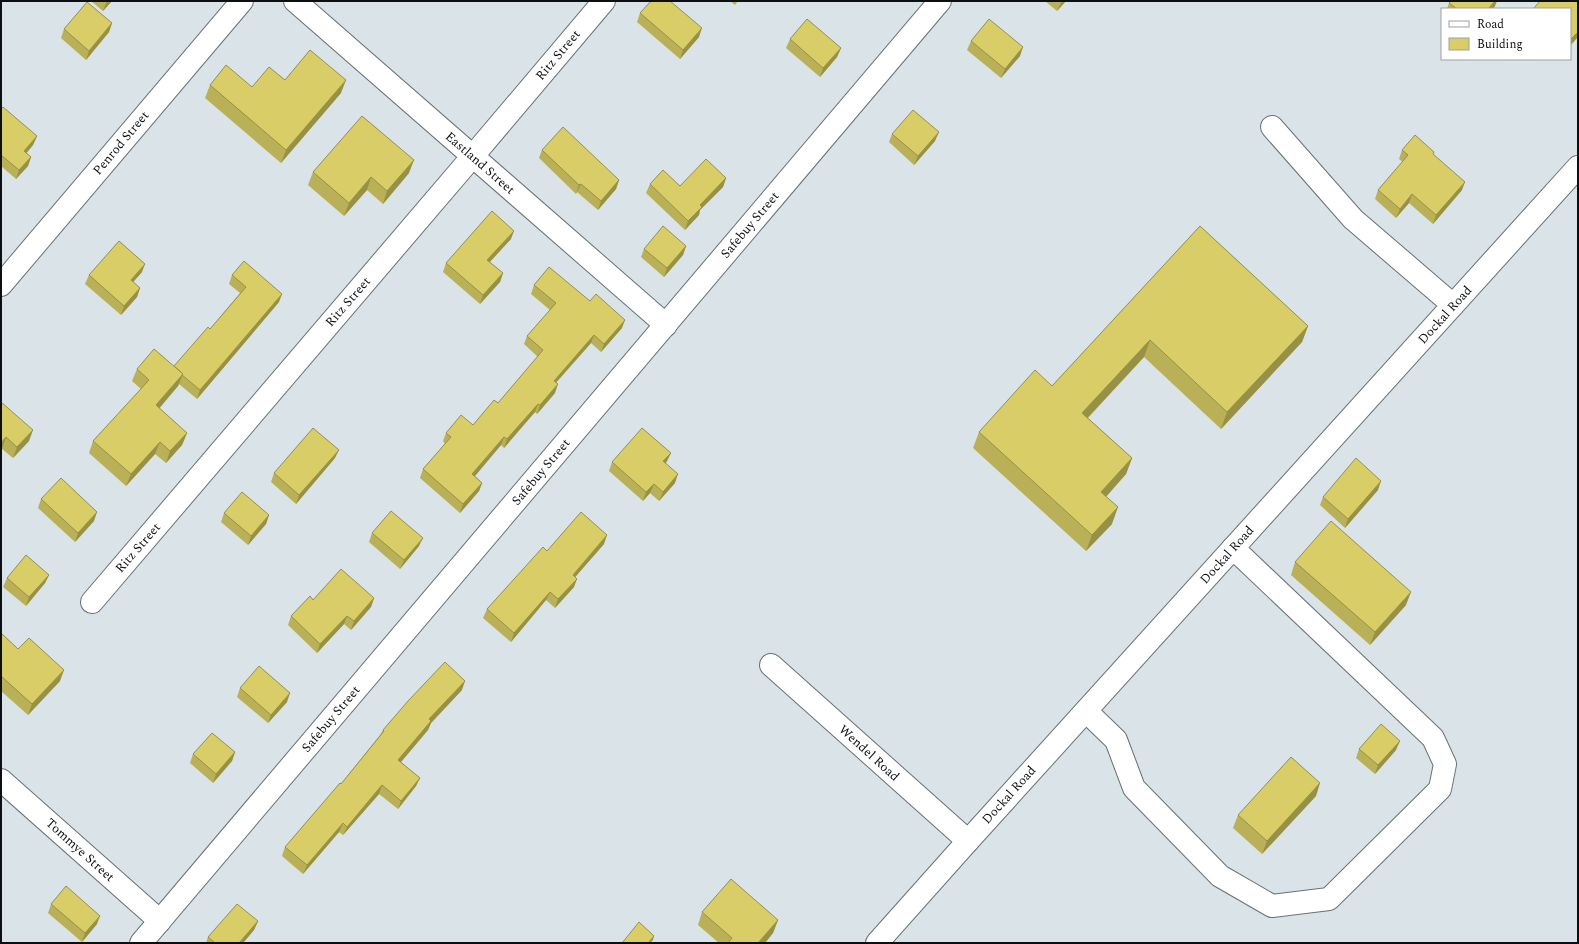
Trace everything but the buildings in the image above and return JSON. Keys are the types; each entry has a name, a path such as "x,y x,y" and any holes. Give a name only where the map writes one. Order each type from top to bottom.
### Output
{"street":[{"name":"Penrod Street","path":"1,285 242,1"},
{"name":"Eastland Street","path":"295,1 666,325"},
{"name":"Ritz Street","path":"92,602 604,1"},
{"name":"Safebuy Street","path":"141,943 940,1"},
{"path":"1272,127 1353,219 1453,305"},
{"name":"Dockal Road","path":"877,943 1578,167"},
{"path":"1086,711 1116,740 1134,788 1220,876 1272,906 1329,899 1440,789 1445,764 1433,738 1233,548"},
{"name":"Wendel Road","path":"771,666 968,841"},
{"name":"Tommye Street","path":"1,780 160,921"}]}
